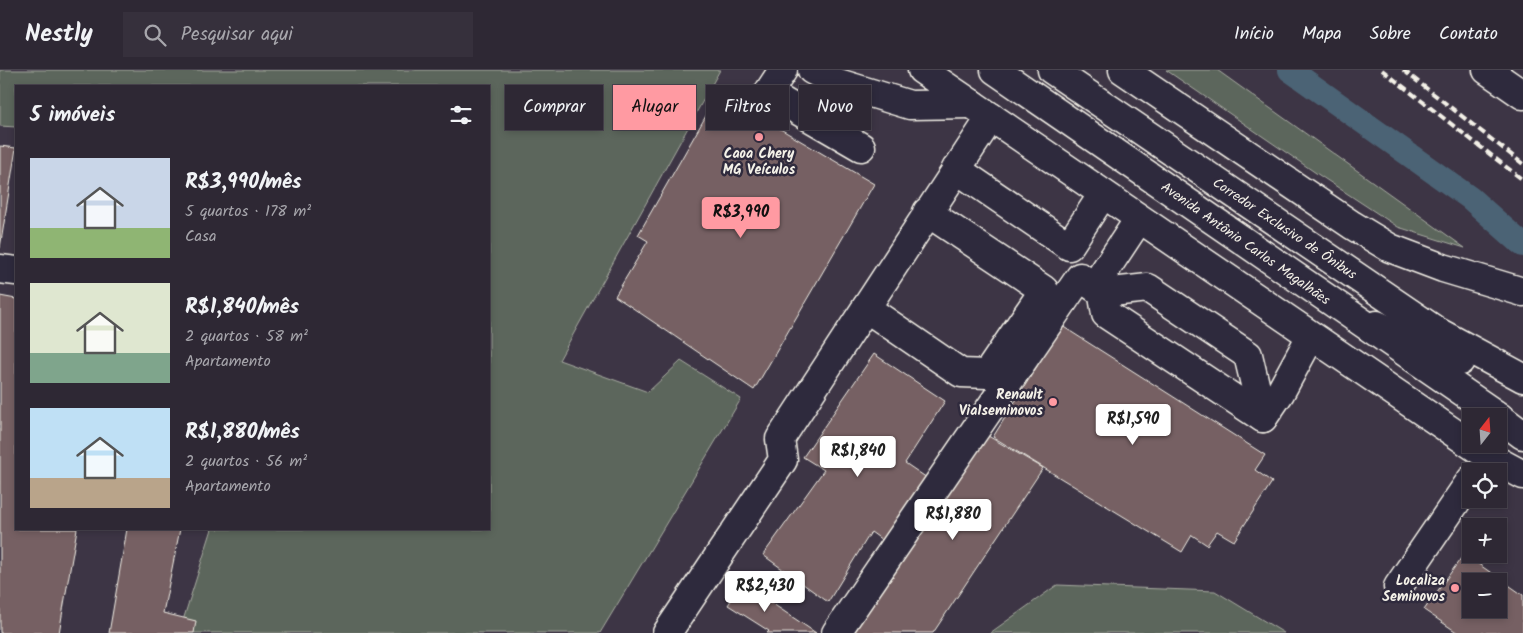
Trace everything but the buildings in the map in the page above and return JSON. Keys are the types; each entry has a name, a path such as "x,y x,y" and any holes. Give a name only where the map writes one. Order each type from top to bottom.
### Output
{"main road":[{"path":"783,70 768,93 861,148"},
{"path":"812,70 835,82 910,105 950,89"},
{"path":"904,70 950,89 1311,336 1483,463"},
{"name":"Avenida Antônio Carlos Magalhães","path":"995,70 1485,408"},
{"name":"Corredor Exclusivo de Ônibus","path":"1052,70 1438,332 1523,378"},
{"path":"1123,70 1352,225 1390,248 1488,283 1523,292"},
{"path":"1487,70 1523,95"},
{"path":"666,633 783,460 780,439 956,169 950,89"},
{"path":"956,169 1069,246 1103,194"},
{"path":"866,308 961,373 987,374 1044,290 927,212"},
{"path":"1139,219 1100,278 1106,314 1263,418"},
{"path":"0,269 15,271"},
{"path":"836,633 1080,277 1103,293 1148,288 1248,355 1263,418"},
{"path":"1346,312 1523,388"},
{"path":"1263,418 1280,392 1311,336"},
{"name":"Avenida Antônio Carlos Magalhães","path":"1508,425 1523,436"},
{"path":"1507,470 1523,475"},
{"path":"1398,587 1462,493"}],"shaded area":[{"path":"0,70 720,70 712,85 706,85 706,95 696,113 696,85 613,85 613,130 687,130 559,360 648,392 681,361 741,399 600,633 179,633 212,530 490,530 490,85 15,85 15,127 0,126"},
{"path":"1166,70 1217,70 1465,248 1398,227"},
{"path":"1057,585 1215,591 1284,633 990,633"}],"waterway":[{"path":"1290,70 1470,198 1523,245"}],"railway":[{"path":"1382,70 1523,180"},
{"path":"1403,70 1523,164"}],"place":[{"name":"Caoa Chery MG Veículos","path":"759,137"},
{"name":"Renault Via1seminovos","path":"1053,402"},
{"name":"Localiza Seminovos","path":"1455,588"}]}
